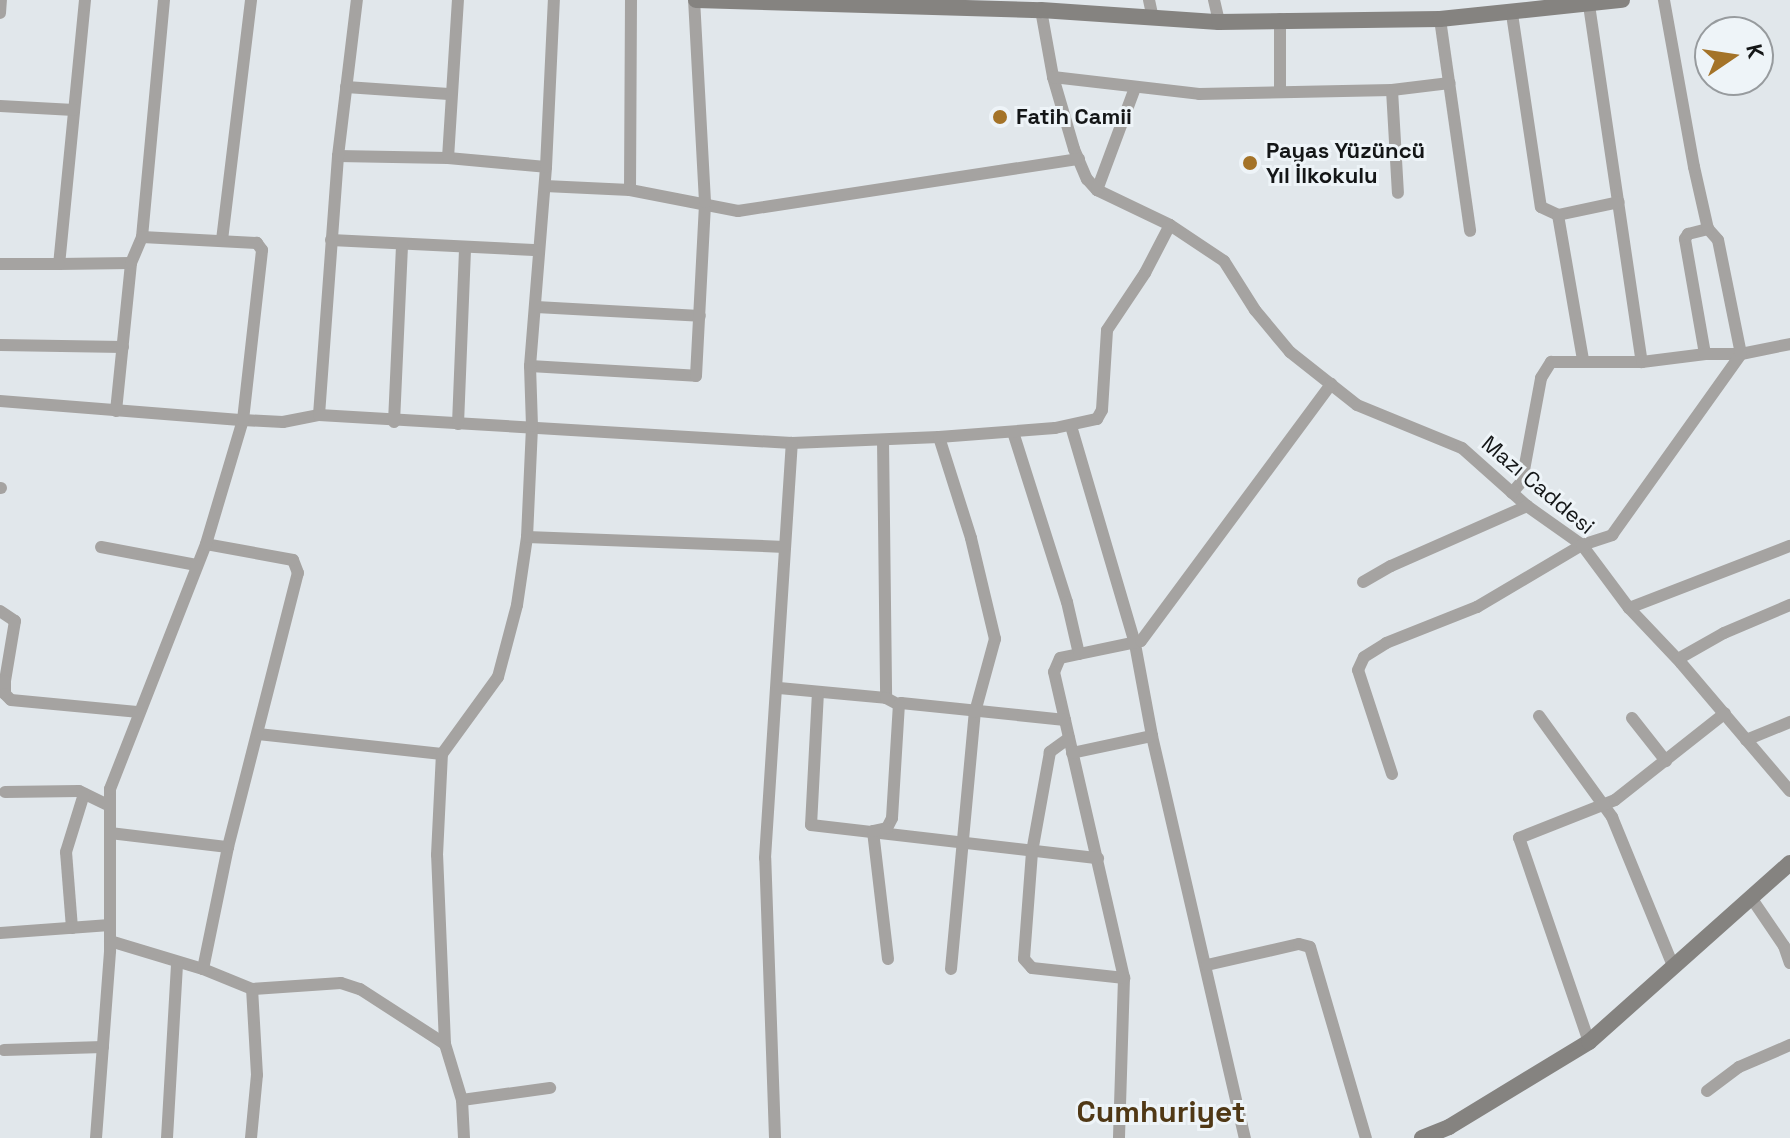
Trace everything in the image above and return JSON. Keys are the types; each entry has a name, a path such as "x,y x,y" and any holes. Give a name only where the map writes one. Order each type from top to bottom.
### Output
{"street":[{"path":"0,13 1,0"},
{"path":"59,264 85,0"},
{"path":"116,411 131,263 142,237 164,0"},
{"path":"222,240 251,0"},
{"path":"319,415 338,156 357,0"},
{"path":"448,158 449,94 458,0"},
{"path":"464,1138 462,1100 445,1044 437,855 442,754 498,677 517,605 527,537 532,426 530,366 545,186 554,0"},
{"path":"630,190 631,0"},
{"path":"530,366 696,376 705,202 695,0 1041,10 1219,22 1440,19 1512,14 1622,0"},
{"path":"1149,0 1153,19"},
{"path":"1214,0 1219,22"},
{"path":"1392,774 1358,670 1364,657 1386,643 1477,607 1582,545 1612,535 1741,354 1718,240 1708,229 1664,0"},
{"path":"1589,5 1642,362"},
{"path":"1041,10 1053,77 1079,159 1087,179 1097,190 1135,88"},
{"path":"1512,14 1541,207 1558,215 1619,202"},
{"path":"1280,19 1280,91"},
{"path":"1440,19 1470,231"},
{"path":"1053,77 1199,94 1392,90 1450,83"},
{"path":"346,87 449,94"},
{"path":"1392,90 1398,193"},
{"path":"0,106 74,110"},
{"path":"338,156 448,158 546,167"},
{"path":"545,186 630,190 705,202 720,210 738,211 1079,159"},
{"name":"Mazı Caddesi","path":"1097,190 1170,225 1224,261 1255,310 1290,352 1357,405 1404,427 1462,448 1527,506 1582,545 1629,608 1678,659 1790,791"},
{"path":"1558,215 1583,360"},
{"path":"0,401 243,420 283,422 319,415 394,422 532,426 792,443 939,437 1071,426 1097,419 1102,410 1107,330 1145,273 1170,225"},
{"path":"1705,354 1685,239 1688,234 1708,229"},
{"path":"96,1138 110,941 110,789 206,544 243,420 262,250 257,243 142,237"},
{"path":"331,240 539,250"},
{"path":"394,422 402,244"},
{"path":"458,424 465,247"},
{"path":"0,264 131,263"},
{"path":"536,307 700,316"},
{"path":"1512,493 1522,481 1545,369 1551,362 1642,362 1705,354 1741,354 1790,344"},
{"path":"0,345 123,347"},
{"path":"1119,1138 1124,978 1072,753 1055,663 1079,654 1135,644 1331,384"},
{"path":"1071,426 1135,644 1152,736 1245,1138"},
{"path":"1013,432 1067,602 1079,654"},
{"path":"939,437 971,538 995,639 975,712 951,969"},
{"path":"883,440 886,698"},
{"path":"775,1138 765,858 768,781 779,688 792,443"},
{"path":"1363,582 1391,566 1527,506"},
{"path":"527,537 785,547"},
{"path":"203,969 228,847 285,632 298,565 293,560 206,544"},
{"path":"1629,608 1790,546"},
{"path":"101,547 196,565"},
{"path":"1678,659 1724,633 1790,605"},
{"path":"0,611 15,621 5,681 5,694 11,700 139,712"},
{"path":"779,688 886,698 899,705 1065,720"},
{"path":"818,692 811,825 1098,858"},
{"path":"873,831 887,828 892,818 899,705"},
{"path":"1589,1042 1519,838 1605,804 1666,761 1725,713"},
{"path":"1539,716 1605,804 1673,966"},
{"path":"1632,718 1666,761"},
{"path":"1746,740 1790,722"},
{"path":"258,734 442,754"},
{"path":"1072,753 1152,736"},
{"path":"1069,738 1050,752 1032,852 1026,963 1032,968 1124,978"},
{"path":"5,792 84,794 110,806"},
{"path":"72,928 66,852 84,794"},
{"path":"873,831 888,959"},
{"path":"110,833 228,847"},
{"path":"1422,1138 1453,1132 1589,1042 1790,863"},
{"path":"1752,899 1784,946 1790,963"},
{"path":"0,933 110,925"},
{"path":"110,941 203,969 252,989 341,983 360,989 445,1044"},
{"path":"1207,965 1299,944 1310,947 1366,1138"},
{"path":"167,1138 177,962"},
{"path":"251,1138 257,1075 252,989"},
{"path":"1707,1091 1739,1067 1790,1045"},
{"path":"4,1050 103,1047"},
{"path":"462,1100 550,1088"}],"place":[{"name":"Fatih Camii","path":"1000,117"},
{"name":"Payas Yüzüncü Yıl İlkokulu","path":"1250,163"}],"district":[{"name":"Cumhuriyet","path":"1161,1112"}]}
